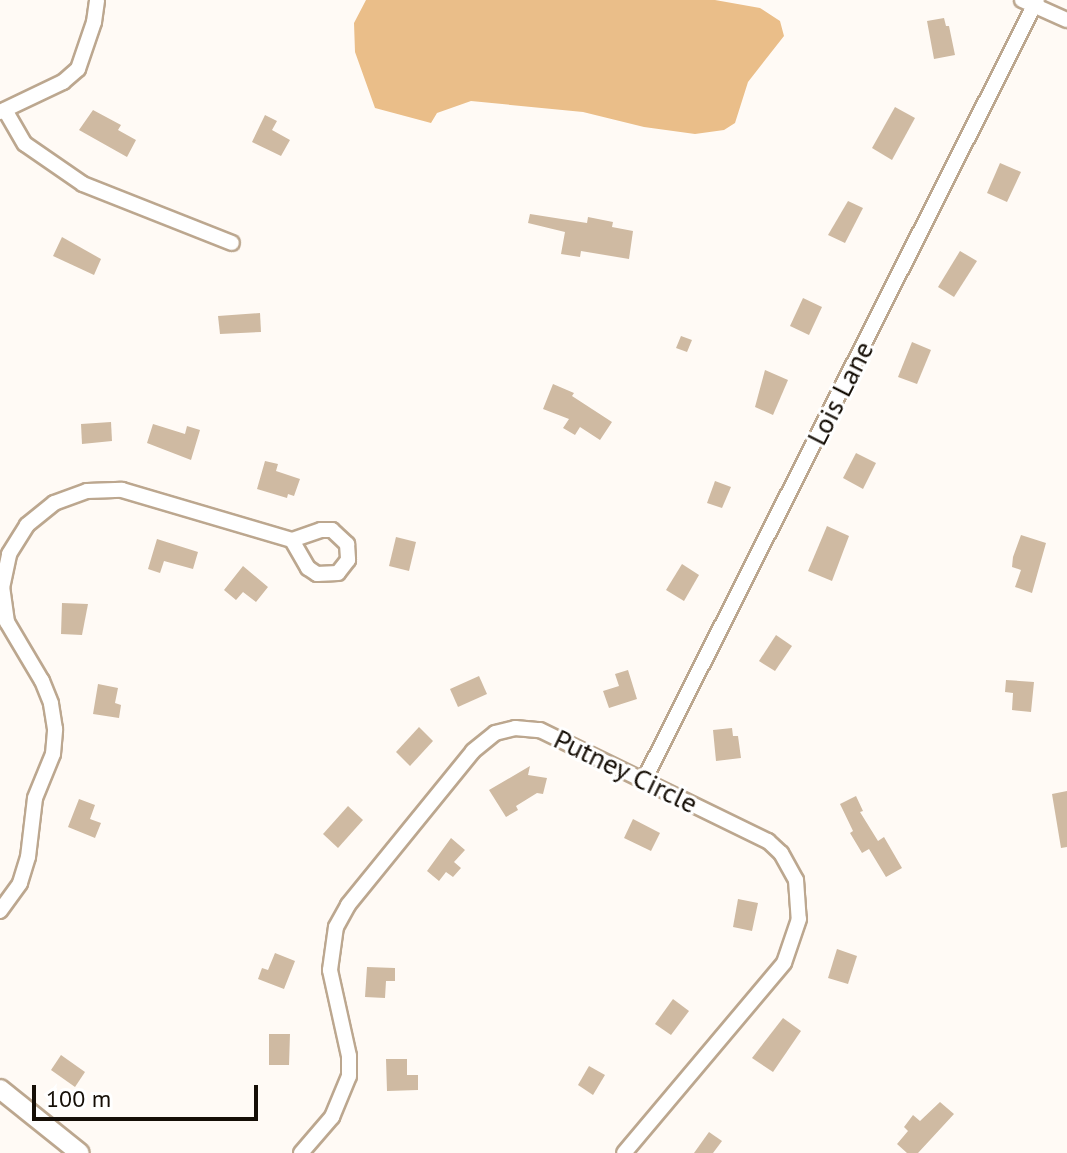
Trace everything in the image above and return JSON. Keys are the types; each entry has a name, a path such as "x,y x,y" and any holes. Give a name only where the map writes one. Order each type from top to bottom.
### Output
{"street":[{"path":"97,0 94,22 78,69 63,82 2,111 25,144 83,184 232,243"},
{"path":"1031,2 1067,20"},
{"name":"Lois Lane","path":"644,780 1031,2"},
{"path":"0,911 20,883 28,857 35,798 53,754 55,729 51,703 42,681 7,622 2,588 9,554 27,525 54,503 87,491 122,490 153,496 292,540"},
{"name":"Putney Circle","path":"301,1153 332,1117 349,1076 349,1056 330,970 336,927 348,905 473,751 504,729 540,730 768,841 789,866 800,898 796,935 784,963 624,1153"},
{"path":"0,1089 80,1153"}],"shaded area":[{"path":"366,0 715,0 760,8 780,21 784,36 748,82 735,123 724,130 695,134 644,127 583,112 471,101 437,113 431,123 375,108 355,52 354,23"}],"building":[{"path":"944,18 946,26 949,26 955,55 934,59 927,21"},
{"path":"895,107 915,118 892,160 872,148"},
{"path":"93,110 121,125 118,130 136,140 127,157 79,130"},
{"path":"265,115 277,121 272,130 290,140 281,156 252,142"},
{"path":"1000,163 1021,172 1007,202 987,193"},
{"path":"848,201 863,208 845,243 828,235"},
{"path":"530,214 587,223 588,217 613,222 612,227 633,231 629,259 581,251 580,257 561,254 565,232 528,223"},
{"path":"62,237 101,259 94,275 53,256"},
{"path":"960,251 977,261 954,297 938,287"},
{"path":"803,298 822,307 809,335 790,326"},
{"path":"260,313 261,332 220,334 218,316"},
{"path":"681,336 692,340 687,352 676,348"},
{"path":"912,342 931,350 917,384 898,377"},
{"path":"765,370 788,380 773,415 755,407"},
{"path":"553,384 574,393 572,396 612,422 600,440 580,427 575,435 563,428 569,419 543,409"},
{"path":"111,422 112,441 82,444 81,424"},
{"path":"153,424 185,434 187,426 200,430 191,460 147,443"},
{"path":"856,453 876,463 863,489 843,478"},
{"path":"265,461 278,464 276,471 300,479 294,496 288,494 287,498 257,489"},
{"path":"715,481 731,487 722,508 707,503"},
{"path":"827,526 849,536 832,581 808,571"},
{"path":"1021,535 1046,543 1032,593 1015,587 1021,570 1012,567 1013,557"},
{"path":"396,537 416,542 409,571 389,566"},
{"path":"157,539 198,552 193,569 164,561 160,573 148,569"},
{"path":"682,564 699,575 684,601 666,590"},
{"path":"243,566 268,587 256,602 243,592 236,600 224,590"},
{"path":"62,603 88,604 82,635 61,634"},
{"path":"776,635 792,646 775,671 759,661"},
{"path":"628,670 637,699 609,708 603,691 619,686 615,674"},
{"path":"479,676 487,694 458,707 450,689"},
{"path":"1006,680 1034,682 1031,712 1012,710 1013,693 1005,692"},
{"path":"98,684 118,688 115,703 121,705 119,718 93,714"},
{"path":"419,727 433,741 410,766 396,752"},
{"path":"732,728 733,736 738,736 741,758 716,761 713,730"},
{"path":"530,766 528,775 547,778 543,794 537,793 516,806 518,810 506,817 489,790"},
{"path":"1067,791 1067,847 1061,848 1052,794"},
{"path":"856,796 863,811 860,812 878,841 884,837 902,868 886,877 869,849 862,853 850,833 853,831 840,804"},
{"path":"79,799 95,805 90,819 101,823 95,838 68,827"},
{"path":"348,806 363,820 338,848 323,834"},
{"path":"633,819 660,833 651,851 624,838"},
{"path":"451,838 465,850 454,862 461,868 453,877 446,872 439,881 427,871"},
{"path":"738,899 758,903 752,931 733,927"},
{"path":"837,949 857,956 848,984 828,978"},
{"path":"275,953 295,961 284,989 258,979 262,968 268,970"},
{"path":"367,967 395,968 395,981 386,981 385,998 365,997"},
{"path":"673,999 689,1011 671,1035 655,1024"},
{"path":"783,1018 801,1031 773,1072 752,1058"},
{"path":"269,1034 290,1034 289,1065 269,1065"},
{"path":"61,1055 85,1072 75,1087 51,1070"},
{"path":"386,1059 407,1059 407,1075 418,1075 418,1090 387,1091"},
{"path":"589,1066 605,1075 593,1095 578,1085"},
{"path":"940,1102 954,1114 918,1153 907,1153 897,1144 908,1131 904,1127 913,1115 920,1121"},
{"path":"709,1132 722,1141 713,1153 694,1153"}]}
